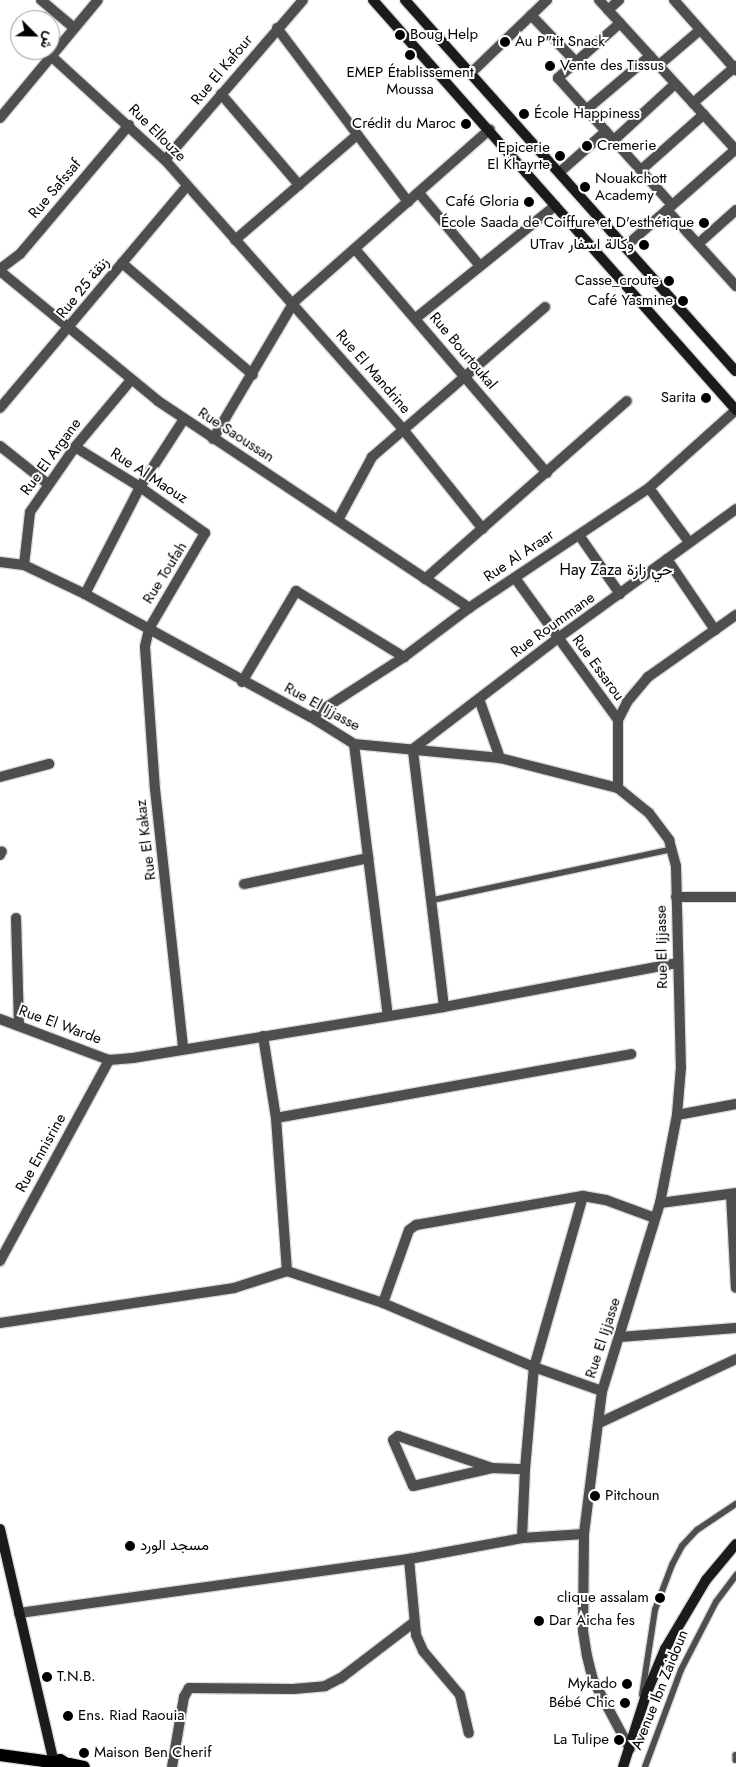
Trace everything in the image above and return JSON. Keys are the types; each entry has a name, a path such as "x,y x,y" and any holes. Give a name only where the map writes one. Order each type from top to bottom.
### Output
{"main road":[{"path":"374,0 490,129 555,206 736,410"},
{"path":"405,0 470,74 561,172 736,371"},
{"path":"0,1529 51,1764"},
{"name":"Avenue Ibn Zaidoun","path":"624,1766 656,1669 678,1625 706,1580 736,1544"},
{"path":"0,1754 51,1764 84,1767"}],"street":[{"path":"41,0 73,27"},
{"path":"60,43 98,0"},
{"name":"Rue El Kafour","path":"165,160 277,28 304,0"},
{"path":"470,74 547,0"},
{"path":"599,0 736,149 626,246"},
{"path":"608,10 619,0"},
{"path":"674,0 735,68 693,103"},
{"path":"531,15 575,61"},
{"path":"620,23 558,78 641,170 698,244 736,286"},
{"path":"277,28 408,202"},
{"path":"659,65 700,30"},
{"path":"586,110 650,56"},
{"path":"0,118 47,60"},
{"name":"Rue Ellouze","path":"55,60 129,124 165,160 235,240"},
{"path":"614,140 675,84"},
{"path":"222,94 299,185"},
{"path":"641,170 704,114"},
{"name":"Rue Safssaf","path":"0,270 20,254 129,124"},
{"path":"213,439 253,375 294,302 490,129"},
{"path":"561,172 606,131"},
{"path":"235,240 357,135"},
{"name":"Rue 25 زنقة","path":"0,408 187,186"},
{"path":"419,193 480,266"},
{"path":"416,318 555,206"},
{"path":"698,244 736,210"},
{"name":"Rue El Mandrine","path":"235,240 294,302 402,428 483,529"},
{"name":"Rue Bourtoukal","path":"355,249 547,473"},
{"path":"122,263 253,375"},
{"name":"Rue Saoussan","path":"0,270 132,380 184,419 469,608"},
{"path":"338,520 367,463 402,428 545,307"},
{"name":"Rue El Argane","path":"24,565 30,512 75,447 132,380"},
{"path":"425,579 628,401"},
{"name":"Rue Al Araar","path":"311,717 404,657 469,608 648,488 736,410"},
{"path":"85,594 140,487 184,419"},
{"path":"0,446 48,484"},
{"name":"Rue Al Maouz","path":"75,447 140,487 206,533"},
{"path":"648,488 689,542"},
{"name":"Rue Roummane","path":"413,749 558,638 736,509"},
{"name":"Rue Toufah","path":"149,629 206,533"},
{"path":"578,535 620,594"},
{"path":"667,559 715,630"},
{"name":"Rue El Ijjasse","path":"0,562 24,565 85,594 242,682 311,717 354,744 500,758 618,788 649,812 672,848 676,866 681,1067 677,1115 660,1203 602,1391 584,1534 583,1631 587,1656 593,1680 630,1749"},
{"name":"Rue Essarou","path":"515,578 618,720 618,788"},
{"path":"242,682 296,591 404,657"},
{"path":"618,720 627,702 648,677 736,615"},
{"name":"Rue El Kakaz","path":"149,629 145,647 155,789 183,1048"},
{"path":"479,699 500,758"},
{"path":"354,744 388,1016"},
{"path":"413,749 444,1008"},
{"path":"0,778 48,764"},
{"path":"244,884 368,858"},
{"path":"676,897 736,896"},
{"path":"16,918 19,1026"},
{"path":"110,1060 444,1008 677,964"},
{"name":"Rue El Warde","path":"0,1018 110,1060"},
{"path":"264,1036 276,1118 287,1271"},
{"path":"276,1118 632,1054"},
{"name":"Rue Ennisrine","path":"0,1261 110,1060"},
{"path":"677,1115 736,1104"},
{"path":"660,1203 733,1194 736,1288"},
{"path":"382,1303 409,1230 416,1225 584,1196 606,1200 655,1218"},
{"path":"522,1538 525,1469 534,1367 584,1196"},
{"path":"0,1323 234,1288 287,1271 382,1303 534,1367 602,1391"},
{"path":"620,1337 736,1328"},
{"path":"599,1423 736,1359"},
{"path":"492,1468 398,1436 393,1440 413,1486 492,1468 525,1469"},
{"path":"18,1613 409,1558 522,1538 584,1534"},
{"path":"409,1558 413,1624 423,1651 460,1695 469,1733"},
{"path":"172,1767 184,1697 189,1688 293,1689 325,1686 341,1678 413,1624"}],"lane":[{"path":"432,900 672,848"},
{"path":"638,1719 654,1610 663,1585 682,1546 714,1516 736,1504"},
{"name":"Avenue Ibn Zaidoun","path":"646,1767 681,1670 716,1602 736,1575"},
{"path":"736,1755 736,1760"}],"place":[{"name":"Boug Help","path":"400,35"},
{"name":"Au P\"tit Snack","path":"505,42"},
{"name":"EMEP Établissement Moussa","path":"410,55"},
{"name":"Vente des Tissus","path":"550,66"},
{"name":"École Happiness","path":"524,114"},
{"name":"Crédit du Maroc","path":"466,124"},
{"name":"Cremerie","path":"587,146"},
{"name":"Epicerie El Khayrte","path":"560,156"},
{"name":"Nouakchott Academy","path":"585,187"},
{"name":"Café Gloria","path":"529,202"},
{"name":"École Saada de Coiffure et D'esthétique","path":"704,223"},
{"name":"UTrav وكالة اسفار","path":"644,245"},
{"name":"Casse_croute","path":"669,281"},
{"name":"Café Yasmine","path":"683,301"},
{"name":"Sarita","path":"706,398"},
{"name":"Pitchoun","path":"595,1496"},
{"name":"مسجد الورد","path":"130,1546"},
{"name":"clique assalam","path":"660,1598"},
{"name":"Dar Aicha fes","path":"539,1621"},
{"name":"T.N.B.","path":"47,1677"},
{"name":"Mykado","path":"627,1684"},
{"name":"Bébé Chic","path":"625,1703"},
{"name":"Ens. Riad Raouia","path":"68,1716"},
{"name":"La Tulipe","path":"619,1740"},
{"name":"Maison Ben Cherif","path":"84,1753"}],"district":[{"name":"Hay Zaza حي زازة","path":"616,570"}]}
